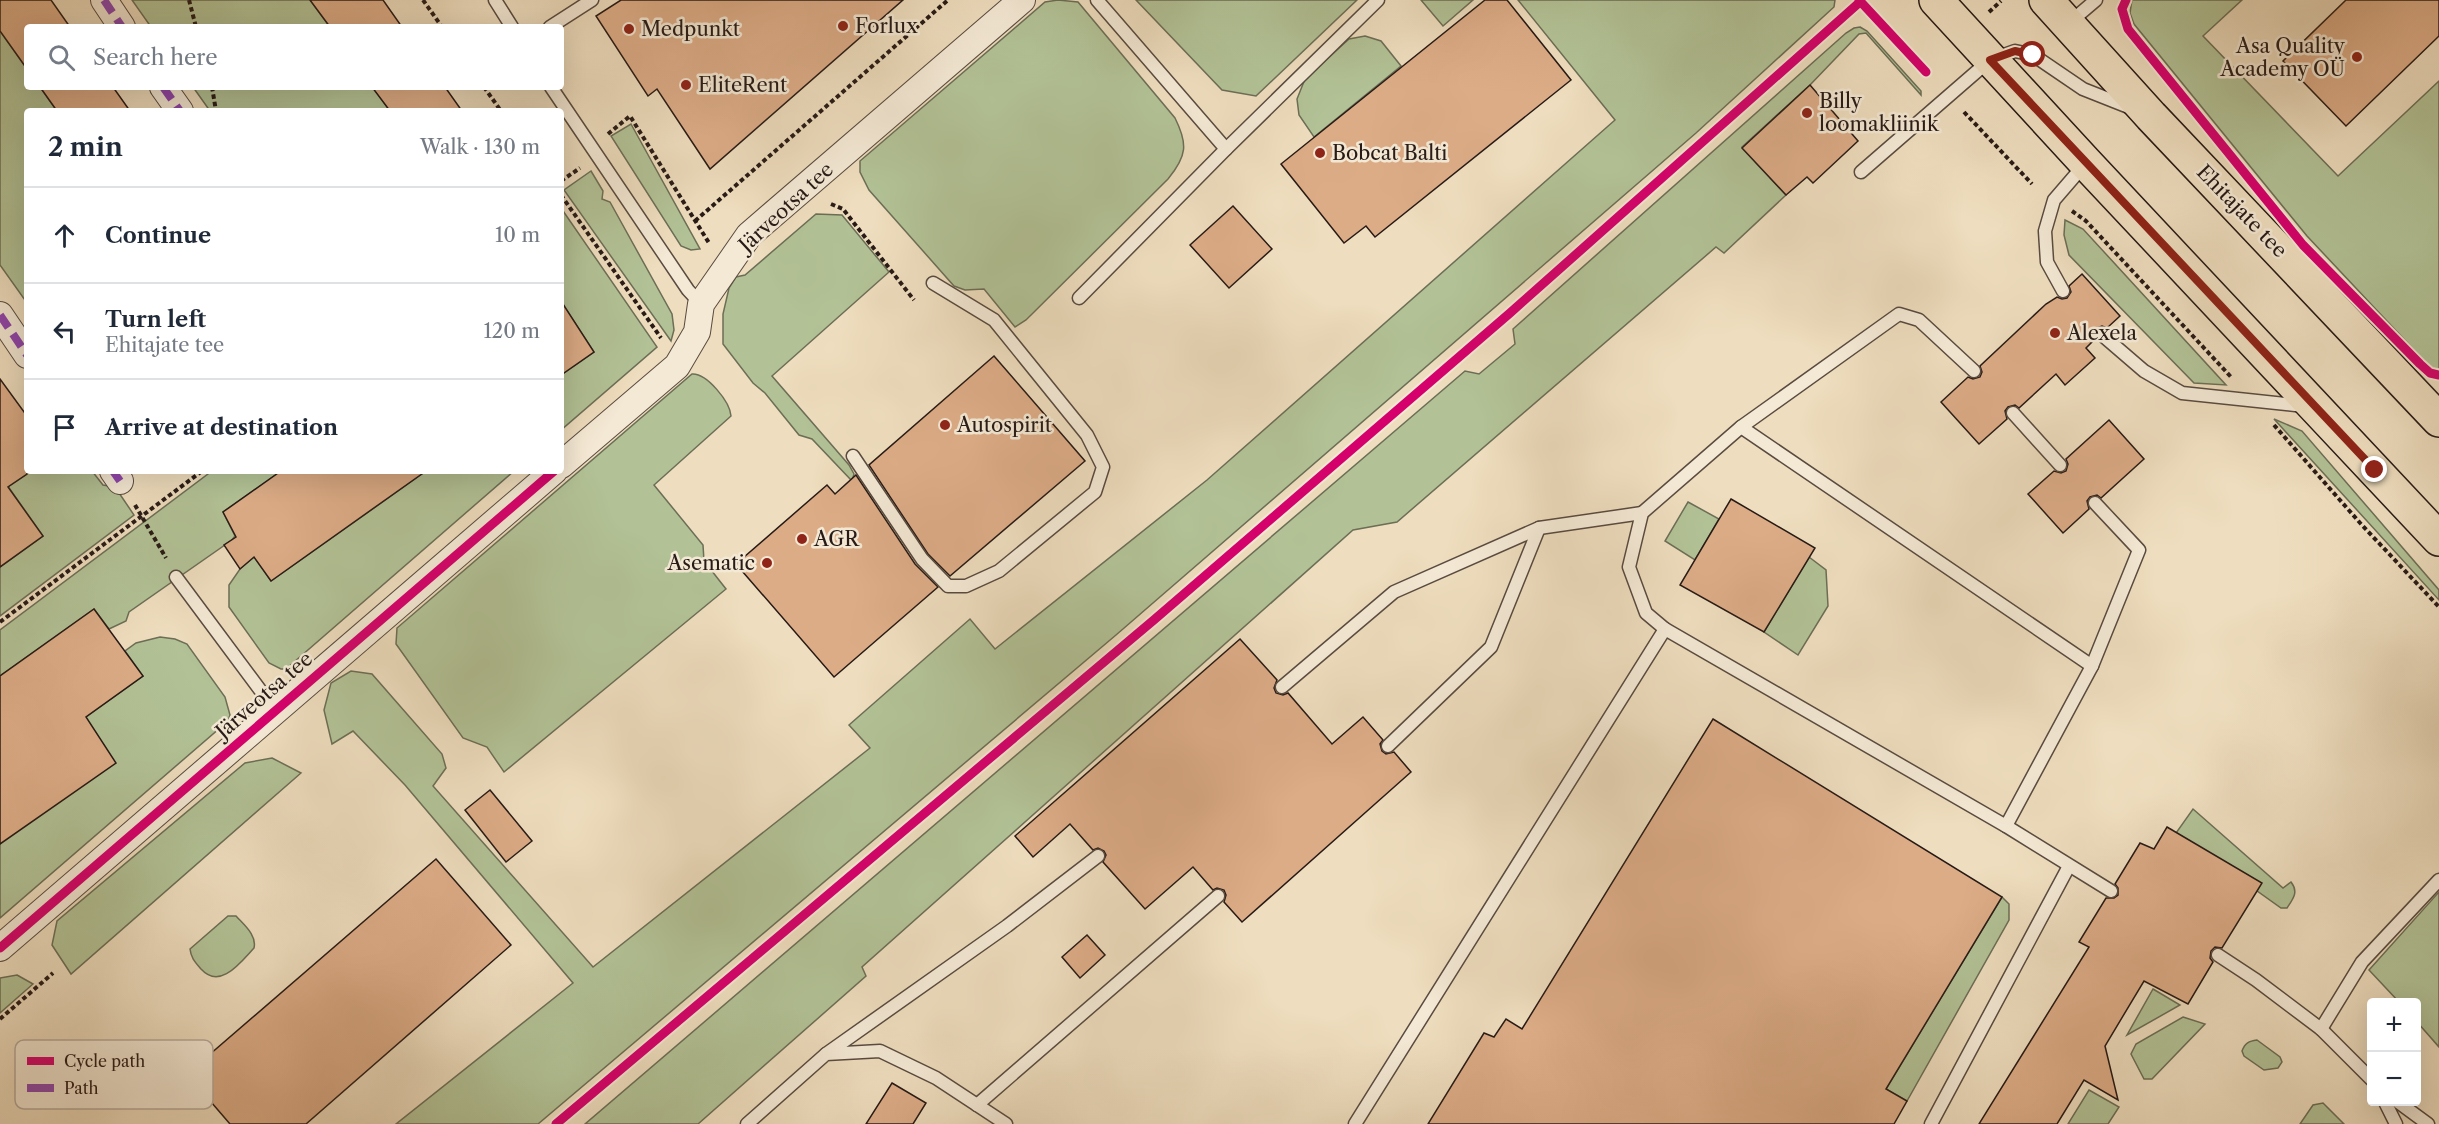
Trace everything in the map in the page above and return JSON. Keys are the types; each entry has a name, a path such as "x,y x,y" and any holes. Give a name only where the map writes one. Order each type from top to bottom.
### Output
{"main road":[{"path":"1936,0 2439,539"},
{"name":"Ehitajate tee","path":"2046,0 2151,116 2439,420"}],"street":[{"path":"104,0 120,24"},
{"name":"Järveotsa tee","path":"564,462 677,366 697,332 701,304 749,235 1022,0"},
{"path":"165,90 178,108"},
{"path":"0,315 24,351"},
{"name":"Järveotsa tee","path":"0,948 550,474"}],"lane":[{"path":"495,0 510,24"},
{"path":"555,24 592,0"},
{"path":"1097,0 1226,149"},
{"path":"1079,298 1378,0"},
{"path":"2068,24 2096,0"},
{"path":"1861,172 1990,60 2015,51 2033,55 2084,89 2151,116"},
{"path":"553,90 682,280 701,304"},
{"path":"2063,291 2047,262 2045,231 2054,200 2086,163"},
{"path":"853,456 922,560 948,586 966,586 999,571 1095,492 1103,467 1087,435 994,320 933,283"},
{"path":"1282,687 1394,592 1539,528 1642,513 1741,427 1899,314 1919,320 1974,371"},
{"path":"2101,334 2144,371 2182,393 2316,407"},
{"path":"2013,413 2060,465"},
{"path":"1741,427 2092,666"},
{"path":"2006,826 2092,666 2139,550 2095,503"},
{"path":"1642,513 1629,567 1646,613 1665,629 2006,826 2111,891"},
{"path":"1388,746 1491,647 1539,528"},
{"path":"176,577 275,710"},
{"path":"1355,1124 1665,629"},
{"path":"747,1124 826,1054 1007,926 1098,856"},
{"path":"1931,1124 2069,866"},
{"path":"2321,1029 2362,963 2439,880"},
{"path":"977,1105 1218,896"},
{"path":"2218,955 2256,980 2321,1029 2367,1075"},
{"path":"826,1054 879,1051 936,1078 1006,1124"},
{"path":"2387,1106 2396,1124"},
{"path":"2405,1106 2428,1124"}],"path":[{"path":"189,0 195,24"},
{"path":"423,0 440,24"},
{"path":"695,221 948,0"},
{"path":"1989,13 2001,1"},
{"path":"212,90 216,108"},
{"path":"486,90 499,108"},
{"path":"1963,111 2032,184"},
{"path":"564,199 665,345"},
{"path":"2069,209 2086,221 2238,385"},
{"path":"2273,423 2361,524 2439,607"},
{"path":"0,622 198,474"},
{"path":"116,476 142,514 176,577"},
{"path":"0,1019 54,973"}],"green space":[{"path":"132,0 310,0 328,24 149,24"},
{"path":"1058,0 1078,2 1175,118 1182,135 1184,150 1179,163 1168,179 1026,320 1015,327 984,289 965,290 954,286 869,190 860,172 860,161 1045,2"},
{"path":"1136,0 1357,0 1256,96 1222,90"},
{"path":"1421,0 1473,0 1443,26"},
{"path":"1518,0 1835,0 1834,7 1696,133 1116,635 538,1124 396,1124 573,983 405,785 353,731 332,744 324,710 331,683 351,671 372,674 442,754 446,768 433,786 593,967 870,748 849,725 970,619 995,649 1207,480 1615,120"},
{"path":"2132,0 2242,0 2203,36 2338,176 2439,81 2439,370 2432,369 2307,236 2134,24 2130,13"},
{"path":"1860,27 1867,31 1921,91 1921,95 1866,33 1859,34 1810,85 1742,147 1786,195 1724,253 1716,247 1397,522 1353,530 862,967 866,976 698,1124 585,1124 1465,371 1479,374 1515,344 1513,329 1846,33"},
{"path":"0,31 24,65 24,90 42,90 55,108 24,108 24,299 0,265"},
{"path":"1365,36 1381,41 1401,66 1314,137 1299,115 1297,99 1305,79 1349,39"},
{"path":"195,90 375,90 388,108 208,108"},
{"path":"631,124 700,249 691,250 681,246 611,136"},
{"path":"591,171 603,191 602,199 610,202 672,314 674,330 671,341 564,190"},
{"path":"564,212 657,347 564,427 564,373 594,352 564,307"},
{"path":"816,214 842,215 889,272 772,376 849,465 854,474 852,481 812,439 799,435 765,393 753,383 723,344 723,314 729,288 736,277 745,275"},
{"path":"2065,220 2083,229 2226,385 2194,383 2069,255 2064,235"},
{"path":"692,374 704,378 717,389 727,403 731,416 654,485 703,545 704,561 726,589 504,772 487,747 463,738 396,644 397,628"},
{"path":"2274,419 2302,431 2439,590 2439,600"},
{"path":"27,474 94,474 103,485 115,487 134,515 0,616 0,567 43,536 0,475 9,486"},
{"path":"208,474 277,474 223,512 235,536 232,540 129,612 126,621 109,629 94,609 0,676 0,630"},
{"path":"422,474 511,474 286,669 269,663 229,607 229,585 240,569 254,557 271,581"},
{"path":"1688,502 1719,519 1695,560 1665,541"},
{"path":"1809,557 1826,570 1828,606 1798,655 1764,632"},
{"path":"160,637 175,639 187,644 225,697 230,715 228,721 0,918 0,844 86,717 143,676 125,651 136,643"},
{"path":"272,758 301,773 71,974 52,945 57,921 245,763"},
{"path":"2193,809 2283,888 2291,882 2295,892 2287,908 2281,908 2176,833"},
{"path":"2439,892 2439,1047 2421,1027 2421,998 2395,998 2369,970"},
{"path":"2002,897 2009,904 2009,920 1907,1101 1886,1089"},
{"path":"228,916 236,916 246,927 254,939 254,948 236,967 222,976 215,977 201,969 191,955 190,949"},
{"path":"17,975 33,984 0,1013 0,978"},
{"path":"2153,989 2180,1005 2127,1035"},
{"path":"2183,1017 2205,1024 2152,1079 2144,1079 2131,1054 2136,1044"},
{"path":"2257,1040 2280,1057 2282,1062 2278,1068 2264,1070 2244,1056 2242,1051 2244,1046"},
{"path":"2089,1090 2119,1107 2108,1124 2068,1124"},
{"path":"2323,1103 2344,1124 2300,1124 2313,1105"}],"building":[{"path":"0,0 51,0 68,24 24,24 24,65 0,31"},
{"path":"310,0 383,0 400,24 328,24"},
{"path":"621,0 903,0 710,169 657,89 648,96 596,16"},
{"path":"1485,0 1507,0 1571,80 1375,237 1366,226 1344,243 1281,164"},
{"path":"2346,0 2439,0 2439,36 2346,126 2283,61"},
{"name":"Billy loomakliinik","path":"1810,85 1858,141 1813,183 1807,177 1786,195 1742,148"},
{"path":"42,90 115,90 128,108 55,108"},
{"path":"374,90 447,90 460,108 388,108"},
{"path":"1233,206 1272,249 1229,288 1190,245"},
{"path":"2082,274 2120,316 2107,328 2102,326 2094,329 2095,339 2086,348 2095,358 2065,385 2056,374 2019,408 2015,405 2008,407 2005,411 2007,419 1979,444 1941,402 1968,377 1973,379 1980,377 1982,372 1980,366 2046,304 2057,297 2067,298 2071,292 2069,286"},
{"path":"564,306 594,352 564,373"},
{"path":"994,356 1085,461 950,576 928,554 869,465"},
{"path":"0,379 24,412 24,474 27,474 8,487 43,536 0,567"},
{"path":"2109,420 2144,459 2101,498 2097,495 2090,497 2087,501 2089,509 2063,533 2028,494 2054,471 2061,473 2066,471 2068,464 2066,459"},
{"path":"277,474 422,474 271,581 254,557 240,569 224,545 236,537 223,512"},
{"path":"856,475 915,564 938,587 834,677 736,564 827,485 835,494"},
{"path":"1731,499 1815,548 1764,632 1680,585"},
{"path":"94,609 143,676 86,717 116,763 0,844 0,676"},
{"path":"1240,639 1277,680 1274,688 1276,693 1283,695 1288,693 1332,744 1363,717 1383,740 1380,744 1382,751 1386,754 1394,752 1411,772 1242,922 1224,902 1226,895 1224,890 1217,888 1213,890 1193,867 1145,909 1103,862 1106,855 1104,851 1098,848 1093,850 1070,824 1033,857 1015,836"},
{"path":"1713,719 2002,897 1886,1089 1907,1101 1894,1124 1428,1124 1484,1033 1494,1037 1506,1019 1522,1029"},
{"path":"490,790 532,841 506,862 465,810"},
{"path":"2167,827 2262,883 2222,948 2215,947 2211,951 2210,958 2213,962 2188,1004 2144,981 2105,1046 2118,1100 2084,1080 2057,1124 1979,1124 2089,947 2079,942 2106,898 2114,898 2118,895 2118,888 2115,884 2140,843 2154,849"},
{"path":"436,859 511,945 306,1124 230,1124 213,1104 213,1052"},
{"path":"1087,935 1105,955 1080,978 1062,957"},
{"path":"892,1083 926,1103 913,1124 866,1124"}],"marked path":[{"path":"104,0 120,24"},
{"path":"165,90 178,108"},
{"path":"0,315 24,351"},
{"path":"115,474 120,481"}],"cycle path":[{"path":"1859,0 1926,72"},
{"path":"2126,0 2122,9 2128,29 2303,245 2420,364 2430,373 2439,375"},
{"path":"556,1124 1155,619 1510,313 1860,2"},
{"path":"0,948 551,474"}],"place":[{"name":"Forlux","path":"843,26"},
{"name":"Medpunkt","path":"629,29"},
{"name":"Asa Quality Academy OÜ","path":"2357,57"},
{"name":"EliteRent","path":"686,85"},
{"name":"Billy loomakliinik","path":"1807,113"},
{"name":"Bobcat Balti","path":"1320,153"},
{"name":"Alexela","path":"2055,333"},
{"name":"Autospirit","path":"945,425"},
{"name":"AGR","path":"802,539"},
{"name":"Asematic","path":"767,563"}],"route":[{"path":"2033,55 2015,51 1990,60 2375,470"}]}
